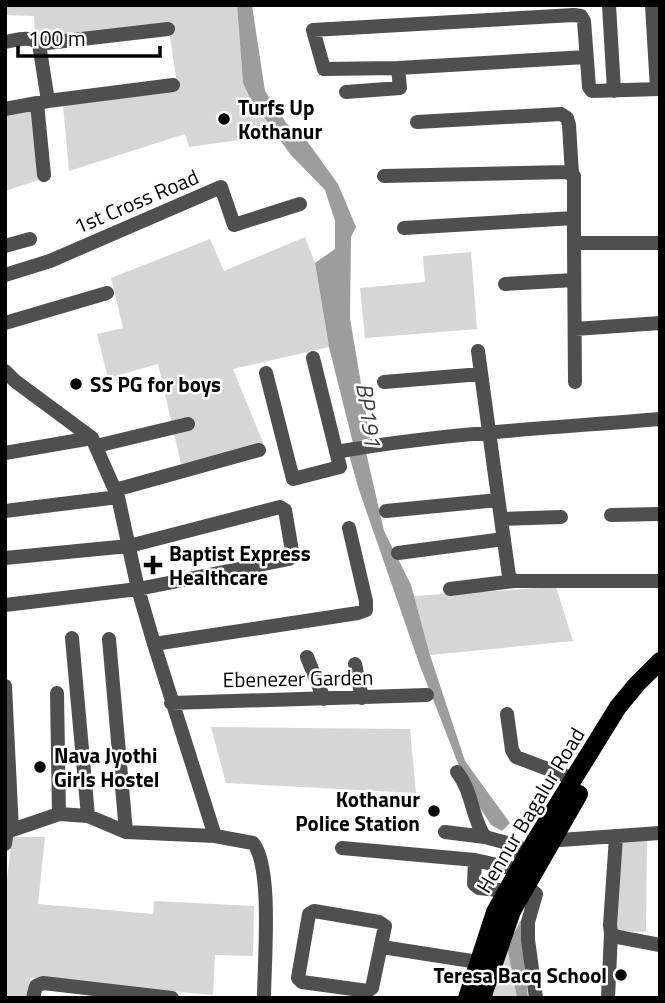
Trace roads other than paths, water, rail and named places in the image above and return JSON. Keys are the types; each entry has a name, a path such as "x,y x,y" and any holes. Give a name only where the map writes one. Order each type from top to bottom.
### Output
{"main road":[{"name":"Hennur Bagalur Road","path":"467,998 488,929 516,886 574,779 618,707 636,684 660,661"},
{"name":"Hennur Bagalur Road","path":"542,841 636,700 660,676"},
{"name":"Hennur Bagalur Road","path":"482,998 516,886"}],"street":[{"path":"609,5 614,92"},
{"path":"586,57 398,68 324,69 313,30 581,16 584,21 589,87 592,92 658,89 652,5"},
{"path":"5,42 23,38 35,40 40,44 168,29"},
{"path":"40,44 44,175"},
{"path":"346,92 400,88 398,68"},
{"path":"5,109 173,85"},
{"path":"417,122 561,114 567,118 574,176 575,382"},
{"path":"384,176 572,174"},
{"name":"1st Cross Road","path":"5,275 50,261 220,187 234,225 300,204"},
{"path":"404,228 574,218"},
{"path":"5,246 30,239"},
{"path":"574,243 660,243"},
{"path":"505,284 574,280"},
{"path":"5,323 107,293"},
{"path":"575,329 660,323"},
{"path":"478,351 509,576 514,581"},
{"path":"266,373 293,479 340,467 342,451 313,358"},
{"path":"5,371 94,442 117,493 138,589 171,703 215,836"},
{"path":"384,382 481,374"},
{"path":"342,451 488,433 660,419"},
{"path":"5,453 94,442 188,425"},
{"path":"5,511 117,493 259,450"},
{"path":"386,511 498,500"},
{"path":"5,558 130,547 280,507 285,510 292,551 289,559 138,589 5,605"},
{"path":"611,515 660,514"},
{"path":"501,519 561,517"},
{"path":"154,644 366,610 349,528"},
{"path":"398,553 504,539"},
{"path":"450,589 514,581 660,581"},
{"path":"72,638 88,816"},
{"path":"109,639 126,832"},
{"path":"307,657 324,699"},
{"path":"355,664 362,698"},
{"path":"5,686 7,834 59,814 88,816 126,832 215,836 253,843 261,858 265,884 264,998"},
{"path":"57,693 59,814"},
{"name":"Ebenezer Garden","path":"171,703 427,695"},
{"path":"507,714 512,750 516,757 574,779"},
{"path":"457,772 465,781 479,829 485,837"},
{"path":"445,832 485,837 518,846 516,886"},
{"path":"542,841 660,833"},
{"path":"608,998 616,837"},
{"path":"342,848 475,860 516,886 536,894 528,922 528,940 536,998"},
{"path":"475,860 474,884 480,888 516,886"},
{"path":"314,911 383,923 385,926 382,947 372,988 368,991 302,982 298,978 309,914 314,911"},
{"path":"611,933 618,937 660,945"},
{"path":"382,947 478,962"},
{"path":"33,998 36,986 43,983 121,995 172,998"}],"place":[{"name":"Turfs Up Kothanur","path":"224,119"},
{"name":"SS PG for boys","path":"76,384"},
{"name":"Baptist Express Healthcare","path":"153,565"},
{"name":"Nava Jyothi Girls Hostel","path":"40,767"},
{"name":"Kothanur Police Station","path":"434,811"},
{"name":"Teresa Bacq School","path":"621,975"}],"water label":[{"name":"BP191","path":"369,415"}]}
